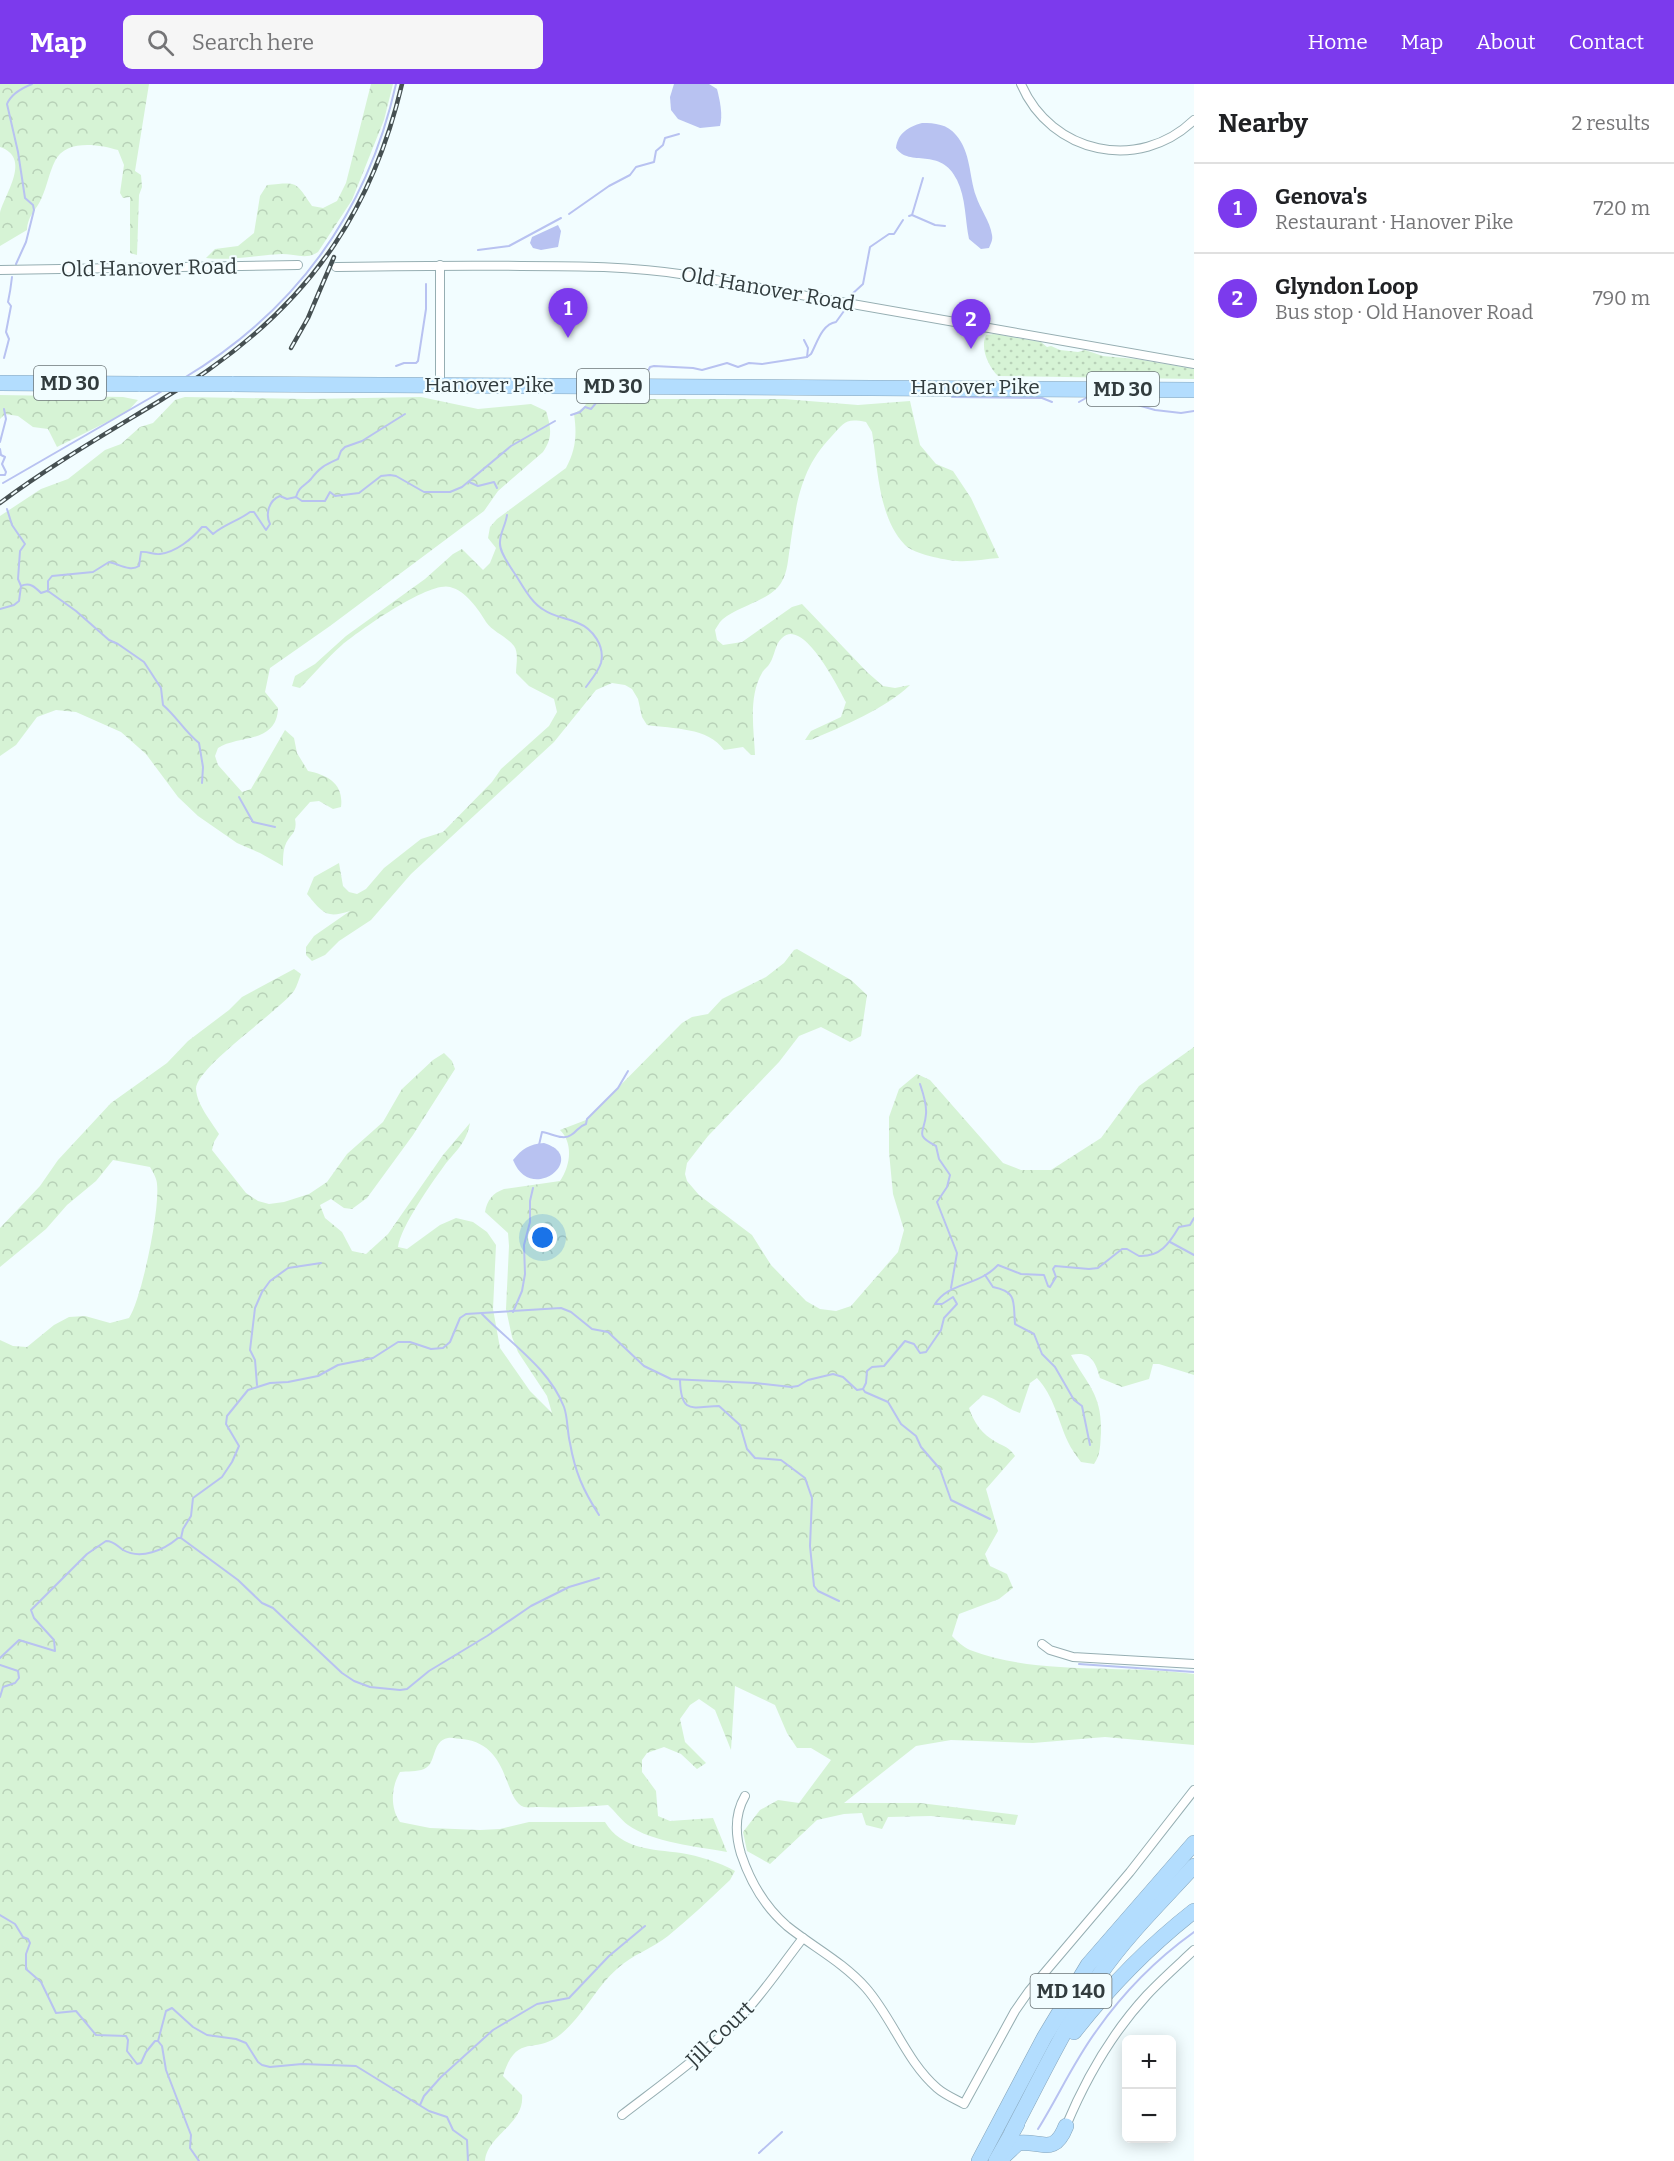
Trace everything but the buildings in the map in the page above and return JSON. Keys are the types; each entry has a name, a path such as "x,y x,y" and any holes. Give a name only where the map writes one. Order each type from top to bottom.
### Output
{"highway":[{"name":"Hanover Pike","path":"0,383 1194,390"},
{"name":"MD 140","path":"979,2161 1044,2038 1088,1965 1194,1842"},
{"path":"1012,2132 1077,2011 1101,1973 1120,1948 1194,1866"},
{"name":"MD 140","path":"998,2161 1012,2132 1074,2032 1095,2005 1152,1945 1194,1911"},
{"path":"998,2161 1018,2143 1044,2146 1053,2144 1059,2140 1066,2126"}],"street":[{"path":"1021,84 1045,121 1062,134 1093,147 1122,151 1147,147 1170,138 1194,120"},
{"name":"Old Hanover Road","path":"0,270 298,265"},
{"path":"440,265 440,385"},
{"name":"Old Hanover Road","path":"336,267 592,265 661,271 1194,364"},
{"path":"1042,1644 1050,1650 1073,1657 1194,1664"},
{"path":"745,1796 739,1807 736,1829 745,1865 763,1899 786,1924 842,1964 855,1977 878,2004 912,2059 927,2078 946,2095 964,2104 1029,1991 1130,1872 1194,1790"},
{"name":"Jill Court","path":"622,2115 676,2075 722,2035 765,1988 803,1938"},
{"path":"1066,2126 1082,2090 1111,2042 1147,1995 1193,1951"}],"green space":[{"path":"0,84 149,84 135,171 141,175 142,187 139,195 137,255 130,253 130,197 123,198 120,193 124,165 118,150 92,145 74,146 60,154 55,161 44,193 29,220 27,230 0,246 0,213 14,177 15,167 14,159 9,152 0,147"},
{"path":"371,84 393,84 384,120 352,200 318,252 305,256 282,254 206,258 215,249 238,246 254,233 260,196 267,185 295,185 312,206 323,208 337,201 346,183"},
{"path":"995,334 1041,342 1047,347 1051,346 1060,350 1078,352 1085,350 1103,356 1194,369 1194,379 998,376 988,362 984,345 986,335"},
{"path":"0,395 123,397 138,400 127,412 57,447 48,429 33,427 18,416 5,414 0,419"},
{"path":"185,397 308,399 421,397 478,409 531,404 546,411 549,422 550,437 543,452 498,491 484,511 270,668 265,692 278,708 276,720 271,728 255,737 218,748 215,756 218,765 242,792 251,789 285,730 294,738 297,753 308,771 328,778 340,792 341,807 333,809 319,801 310,802 295,819 294,831 284,848 283,866 237,843 198,816 178,797 146,754 121,732 76,712 56,710 37,717 16,745 0,756 0,516 41,489 68,479 105,450 121,444 140,427 153,423 175,400"},
{"path":"589,399 784,399 858,405 910,401 920,445 936,464 953,471 971,498 999,558 951,560 922,554 905,545 889,521 884,506 872,432 866,422 846,422 821,449 806,475 797,502 786,570 781,583 770,594 729,614 722,620 715,630 717,640 723,645 742,642 792,607 802,604 883,686 895,688 910,685 888,702 863,716 811,740 805,740 811,731 841,717 846,702 828,670 810,645 800,637 790,634 782,638 776,646 772,660 763,672 755,692 753,714 755,755 751,755 743,747 724,750 709,737 689,730 647,725 642,717 638,699 632,689 625,685 612,683 596,690 554,742 411,874 371,920 339,941 325,955 312,961 306,955 306,947 314,936 350,911 330,914 321,910 307,894 314,877 339,863 343,886 349,892 357,894 366,889 384,868 421,839 443,832 492,782 501,769 549,726 557,712 554,699 529,686 516,673 517,656 514,646 489,625 466,596 450,587 427,591 379,618 342,645 300,688 292,686 295,676 315,664 346,636 425,579 453,554 462,549 483,570 490,563 496,548 488,538 490,527 497,519 566,468 575,442 574,414 584,407"},
{"path":"797,949 851,980 867,995 861,1036 850,1042 821,1027 799,1036 779,1062 708,1136 687,1163 685,1174 687,1181 699,1195 752,1235 771,1265 806,1301 820,1309 836,1311 851,1306 898,1252 904,1230 893,1194 889,1152 889,1117 899,1089 917,1074 930,1080 1003,1163 1021,1170 1051,1170 1101,1138 1139,1086 1194,1047 1194,1375 1153,1364 1149,1379 1122,1387 1100,1378 1094,1362 1088,1356 1071,1355 1093,1391 1099,1409 1100,1445 1094,1464 1081,1462 1072,1450 1052,1400 1037,1378 1030,1383 1020,1413 983,1395 969,1408 973,1419 983,1432 1009,1449 1015,1456 986,1489 998,1531 985,1554 990,1566 1007,1574 1013,1588 999,1599 959,1614 952,1636 970,1650 1023,1663 1194,1674 1194,1745 1105,1737 1033,1743 951,1740 916,1746 844,1803 920,1803 1018,1815 1015,1825 931,1816 888,1817 882,1829 866,1825 862,1813 844,1814 817,1820 770,1864 747,1851 743,1832 760,1810 778,1800 799,1803 831,1760 811,1748 797,1748 787,1733 775,1705 735,1686 731,1750 715,1710 699,1699 690,1705 680,1719 685,1742 706,1763 697,1769 681,1754 664,1747 647,1753 642,1760 642,1772 656,1791 658,1816 670,1821 713,1818 727,1852 649,1836 628,1825 608,1805 524,1807 512,1794 498,1761 489,1751 478,1743 448,1738 439,1743 431,1762 424,1769 400,1772 395,1784 393,1804 400,1822 430,1828 480,1830 500,1829 529,1822 605,1822 620,1838 638,1847 702,1858 735,1871 730,1880 668,1936 618,1968 561,2034 543,2044 528,2046 514,2054 503,2076 522,2095 521,2105 518,2114 492,2144 485,2161 0,2161 0,1340 13,1346 27,1347 54,1325 69,1317 85,1316 110,1323 129,1318 139,1292 149,1253 156,1213 156,1180 150,1167 113,1160 96,1181 67,1205 46,1229 0,1267 0,1228 40,1186 58,1160 111,1103 167,1063 188,1041 229,1010 242,997 294,969 301,974 294,991 209,1067 200,1079 196,1089 199,1101 219,1134 212,1150 246,1193 258,1201 269,1204 284,1202 309,1194 327,1182 347,1154 383,1122 402,1089 433,1060 444,1053 452,1061 455,1069 413,1135 367,1198 352,1209 344,1208 331,1199 320,1205 325,1218 342,1232 352,1251 366,1254 388,1234 443,1155 470,1123 463,1142 410,1217 398,1247 407,1249 440,1225 456,1218 473,1222 487,1232 496,1245 493,1309 500,1348 530,1391 552,1413 547,1396 518,1352 512,1337 506,1309 508,1233 485,1212 487,1204 494,1195 504,1189 560,1181 568,1162 569,1148 560,1130 586,1120 682,1023 692,1017 708,1014 722,999 766,977"}],"water":[{"path":"674,84 709,84 717,89 721,113 720,126 700,128 678,119 671,110 670,97"},
{"path":"922,123 945,126 961,142 967,156 976,196 991,230 992,238 989,248 981,249 969,239 962,194 950,170 943,163 909,157 896,148 899,138 905,131"},
{"path":"558,225 561,231 558,247 541,250 533,248 530,243 532,237"},
{"path":"544,1143 557,1150 561,1158 559,1167 543,1179 532,1179 521,1173 513,1160 526,1148"}],"waterway":[{"path":"16,264 26,242 34,210 33,205 25,198 7,104 17,92 32,84"},
{"path":"184,378 261,322 322,254 346,216 367,175 383,131 396,84"},
{"path":"569,214 609,186 630,175 636,167 654,162 656,151 663,145 665,138 679,134"},
{"path":"909,216 912,215 923,178"},
{"path":"912,215 935,225 945,226"},
{"path":"478,250 509,246 561,218"},
{"path":"850,296 863,284 870,247 889,234 894,234 903,220"},
{"path":"4,358 9,339 6,332 11,306 8,302 12,277"},
{"path":"396,366 418,361 426,309 426,284"},
{"path":"639,377 654,366 702,370 727,363 738,367 749,363 762,364 807,357 827,326 836,322 844,311"},
{"path":"804,340 808,348 807,357"},
{"path":"3,483 164,390"},
{"path":"571,415 580,412 585,407 591,409 596,403 610,402 625,396"},
{"path":"952,397 1042,398 1052,402"},
{"path":"1079,402 1086,398 1113,398 1155,410 1181,413 1194,411"},
{"path":"0,442 6,419 4,409"},
{"path":"296,497 300,488 320,469 338,459 345,447 362,441 405,414"},
{"path":"48,591 48,581 52,576 93,572 109,562 136,568 139,566 141,552 157,554 172,551 189,540 202,527 206,527 213,534 250,512 254,512 266,530 270,524 269,508 280,496 287,499 296,497 302,501 325,501 330,492 335,496 359,493 381,476 390,475 424,492 450,492 462,487 511,446 555,421"},
{"path":"0,449 1,455 5,457 2,464 6,472 5,475 0,475"},
{"path":"469,482 478,486 494,482 497,488"},
{"path":"0,609 19,601 20,551 25,544 12,525 7,509"},
{"path":"507,515 500,546 506,561 527,592 539,607 556,616 574,621 588,629 597,639 601,650 601,663 586,687"},
{"path":"21,586 30,585 41,593 47,591"},
{"path":"48,591 76,611 109,640 144,662 161,688 163,705 199,743 203,767 202,783"},
{"path":"239,797 253,822 275,827"},
{"path":"539,1145 542,1132 568,1137 586,1124 587,1119 618,1088 628,1071"},
{"path":"920,1084 926,1110 922,1136 936,1146 939,1159 950,1175 947,1187 937,1202 957,1253 951,1288"},
{"path":"513,1312 522,1291 525,1274 524,1245 530,1222 530,1201 533,1188"},
{"path":"863,1389 867,1371 872,1367 884,1366 905,1341 914,1344 920,1353 926,1352 941,1330 944,1318 957,1304 953,1297 942,1304 935,1304 952,1289 980,1278 998,1265 1021,1274 1044,1275 1050,1287 1056,1277 1053,1269 1055,1266 1098,1268 1122,1249 1127,1249 1139,1256 1153,1254 1167,1244 1179,1227 1190,1225 1194,1218"},
{"path":"1170,1242 1194,1255"},
{"path":"257,1385 255,1360 250,1350 255,1308 262,1292 270,1281 288,1268 321,1263"},
{"path":"985,1275 993,1287 1007,1292 1013,1299 1015,1324 1034,1334 1042,1354 1055,1367 1074,1400 1082,1406 1090,1445"},
{"path":"0,1658 19,1640 55,1651 54,1640 34,1618 31,1610 87,1554 106,1541 130,1553 145,1554 159,1550 181,1538 183,1529 191,1516 193,1498 222,1477 232,1462 239,1446 226,1424 227,1416 248,1390 270,1383 318,1376 338,1365 373,1358 398,1342 410,1342 431,1349 443,1348 450,1342 460,1318 466,1314 561,1308 571,1312 592,1329 608,1332 644,1366 671,1379 791,1387 833,1374 843,1377 857,1390 863,1389"},
{"path":"482,1314 539,1368 557,1393 564,1407 577,1472 599,1515"},
{"path":"680,1380 686,1404 695,1407 719,1406 740,1425 747,1449 755,1458 781,1460 805,1478 812,1498 810,1546 814,1586 818,1591 839,1601"},
{"path":"863,1389 888,1402 901,1424 916,1436 921,1447 940,1469 951,1500 990,1519"},
{"path":"181,1538 238,1580 262,1603 273,1608 342,1673 370,1687 400,1690 407,1689 429,1671 531,1606 569,1587 599,1578"},
{"path":"1079,1664 1194,1672"},
{"path":"0,1665 18,1671 19,1678 15,1683 3,1687 0,1697"},
{"path":"0,1915 15,1924 23,1937 28,1939 30,1943 26,1954 26,1969 41,1982 56,2013 76,2011 96,2035 126,2036 127,2051 137,2064 141,2063 146,2052 155,2041 158,2041 166,2011 172,2008 193,2027 207,2035 236,2039 246,2043 262,2065 270,2067 302,2064 356,2066 429,2111 447,2117 453,2130 467,2140 468,2161"},
{"path":"420,2105 424,2096 441,2077 493,2030 537,2004 569,1998 609,1956 645,1926"},
{"path":"1038,2129 1081,2054 1108,2015 1141,1976 1194,1932"},
{"path":"158,2041 162,2046 166,2070 191,2135 190,2148 199,2161"},
{"path":"759,2153 782,2132"}],"railway":[{"path":"0,503 59,462 205,372 248,340 280,310 309,278 334,245 356,209 390,129 402,84"},
{"path":"291,348 308,318 334,257"}],"place":[{"name":"Genova's","path":"568,338"},
{"name":"Glyndon Loop","path":"971,349"}]}
